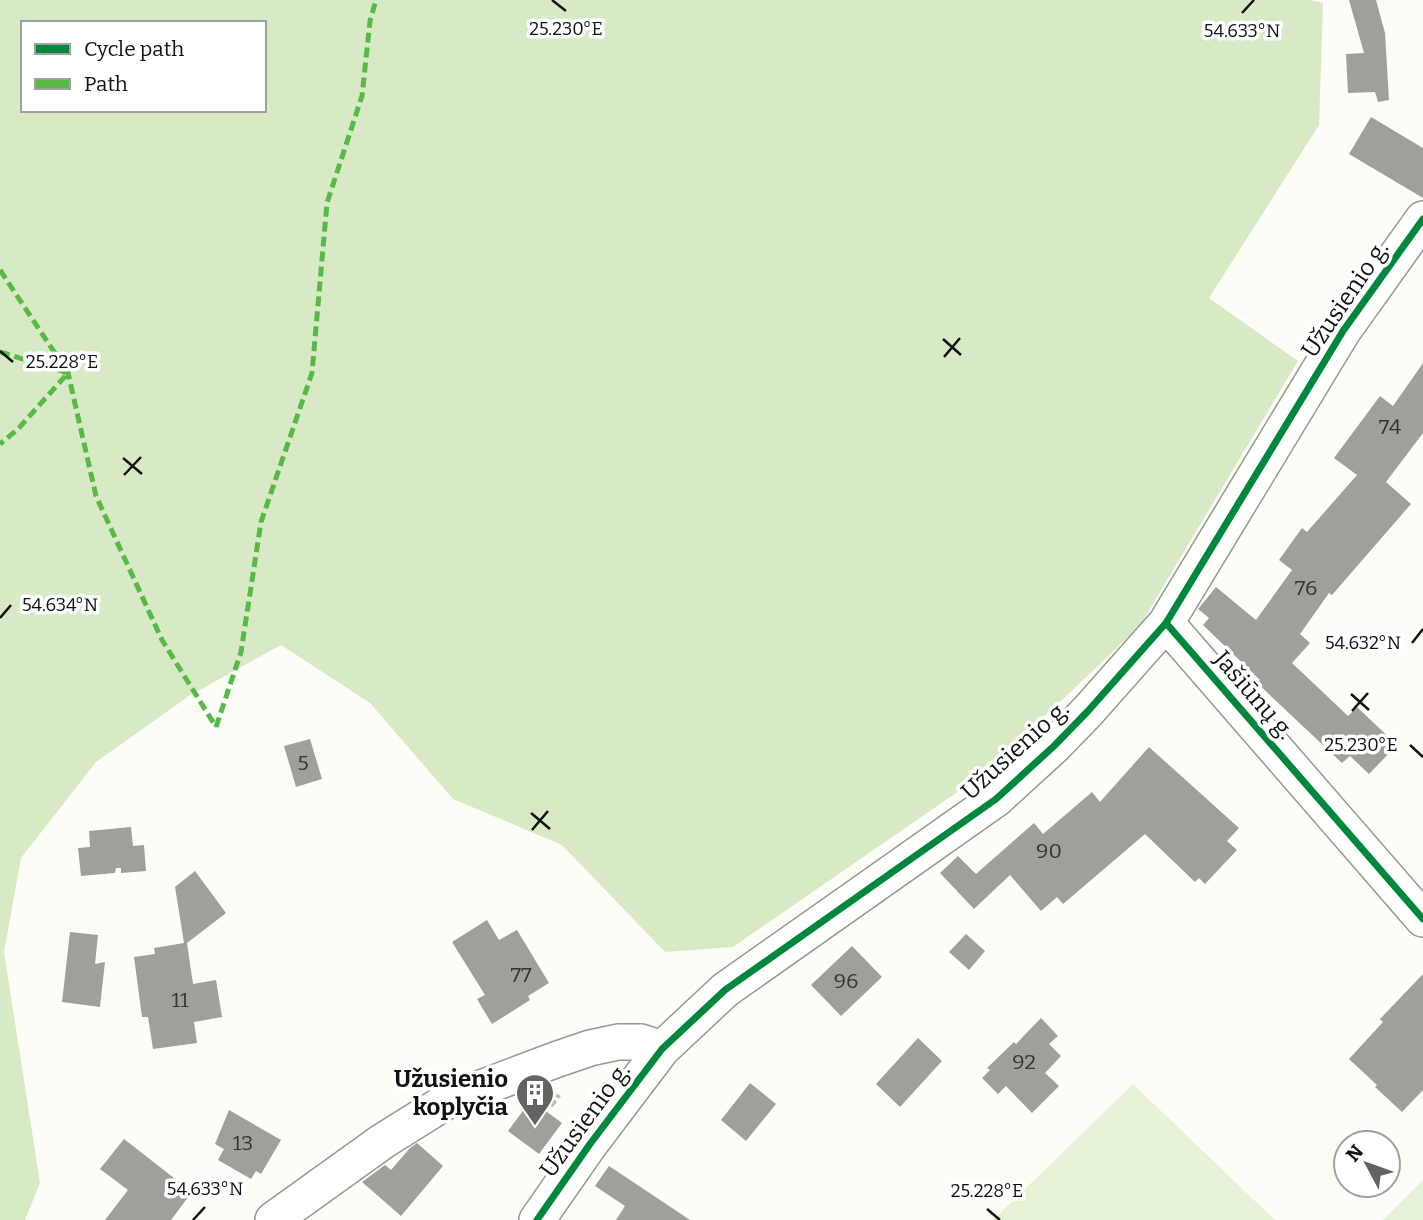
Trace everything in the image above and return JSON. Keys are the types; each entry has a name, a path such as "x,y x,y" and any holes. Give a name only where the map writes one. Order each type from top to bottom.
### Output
{"street":[{"name":"Užusienio g.","path":"537,1220 662,1049 725,990 996,799 1054,746 1166,623 1343,331 1423,219"},
{"name":"Jašiūnų g.","path":"1166,623 1423,919"},
{"path":"274,1220 383,1141 447,1101 590,1048 618,1042 641,1042 662,1049"}],"green space":[{"path":"0,0 1310,0 1323,3 1319,125 1209,298 1298,361 1139,627 985,773 733,947 665,952 562,845 453,799 370,703 281,645 189,696 96,762 21,858 4,952 40,1183 25,1220 0,1220"},
{"path":"1133,1084 1275,1220 993,1220"},
{"path":"1423,1180 1423,1220 1383,1220"}],"building":[{"path":"1349,0 1376,0 1385,33 1389,100 1378,102 1375,92 1348,93 1346,54 1364,53"},
{"path":"1371,117 1423,148 1423,198 1349,154"},
{"path":"1423,363 1423,433 1386,482 1411,504 1332,595 1329,593 1300,634 1310,643 1292,663 1348,716 1357,707 1397,745 1369,774 1350,756 1342,763 1257,683 1260,680 1203,625 1209,618 1198,609 1216,587 1256,620 1292,570 1279,560 1302,528 1307,532 1357,475 1334,458 1380,396 1393,406"},
{"path":"310,739 322,779 296,787 284,746"},
{"path":"1149,747 1239,828 1227,841 1237,850 1205,884 1199,878 1195,882 1145,834 1063,904 1057,897 1041,911 1010,875 974,909 940,873 958,856 976,874 1034,823 1043,834 1092,792 1100,802"},
{"path":"131,827 133,846 144,845 146,871 121,873 121,868 116,868 115,873 81,876 78,848 90,847 89,831"},
{"path":"195,871 226,913 187,943 193,984 216,980 222,1017 194,1022 197,1043 153,1049 148,1017 142,1017 134,957 155,954 154,948 184,943 175,887"},
{"path":"487,920 499,940 517,930 549,983 528,996 530,1000 492,1024 477,999 485,995 452,942"},
{"path":"70,932 98,935 95,964 105,962 100,1007 62,1002"},
{"path":"966,934 985,951 969,970 949,952"},
{"path":"852,946 882,977 841,1016 811,985"},
{"path":"1423,974 1423,1090 1402,1112 1349,1059 1383,1022 1380,1019"},
{"path":"1041,1018 1058,1036 1049,1044 1061,1056 1045,1073 1059,1086 1032,1113 1006,1086 998,1094 982,1078 990,1070 987,1068"},
{"path":"918,1038 942,1061 900,1107 876,1084"},
{"path":"750,1083 776,1104 746,1141 721,1120"},
{"name":"Užusienio koplyčia","path":"531,1100 562,1123 539,1154 508,1131"},
{"path":"229,1110 281,1140 261,1174 256,1171 251,1179 218,1160 224,1149 215,1144"},
{"path":"124,1139 192,1192 171,1220 105,1220 128,1190 100,1169"},
{"path":"417,1143 443,1166 401,1216 362,1182 385,1165 391,1170"},
{"path":"609,1166 690,1220 616,1220 625,1206 595,1186"}],"marked path":[{"path":"216,727 241,652 261,522 312,373 327,203 362,96 370,21 376,0"},
{"path":"0,270 68,373 96,496 162,640 216,727"},
{"path":"0,352 68,373 18,429 0,444"}],"cycle path":[{"path":"537,1220 662,1049 725,990 996,799 1088,711 1166,623 1343,331 1423,219"},
{"path":"1166,623 1423,919"}],"place":[{"name":"Užusienio koplyčia","path":"535,1127"}]}
